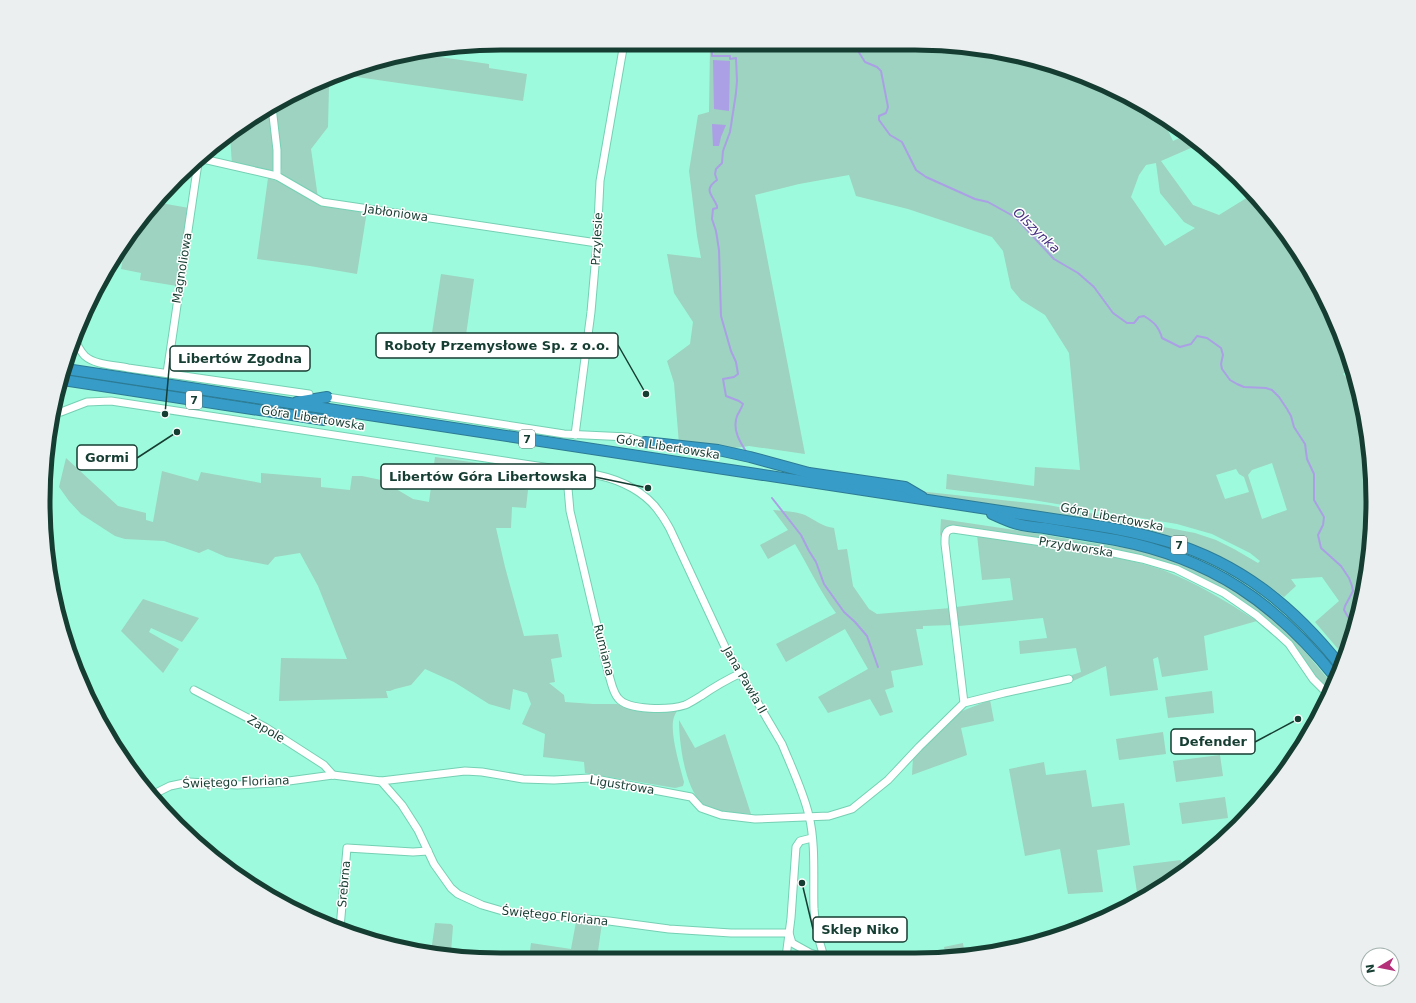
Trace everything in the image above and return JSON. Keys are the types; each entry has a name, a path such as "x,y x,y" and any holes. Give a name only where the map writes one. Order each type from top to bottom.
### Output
{"highway":[{"name":"Góra Libertowska","path":"70,370 1128,531 1167,541 1203,554 1240,574 1278,601 1308,628 1337,661"},
{"name":"Góra Libertowska","path":"66,381 324,420 353,413"},
{"path":"287,403 327,397"},
{"name":"7","path":"645,442 718,450 809,473 905,487 929,500"},
{"name":"Góra Libertowska","path":"979,508 1015,524 1115,540 1150,548 1207,569 1239,587 1273,611 1306,642 1332,673"}],"street":[{"name":"Przylesie","path":"575,435 590,319 597,243 600,181 623,50"},
{"path":"273,112 277,150 277,176"},
{"name":"Jabłoniowa","path":"207,160 277,176 322,202 597,243"},
{"name":"Magnoliowa","path":"167,373 197,168"},
{"name":"Góra Libertowska","path":"78,346 84,356 92,360 128,368 309,394"},
{"name":"Góra Libertowska","path":"327,397 575,435 628,437 645,442"},
{"name":"Góra Libertowska","path":"59,412 87,402 111,401 568,470"},
{"name":"Jana Pawła II","path":"568,470 619,481 642,494 659,511 670,529 712,621 782,744 809,816 812,838 814,911 822,953"},
{"name":"Rumiana","path":"568,470 567,478 570,511 608,672 618,698 626,704 636,708 661,708 685,705 723,681 741,673"},
{"name":"Przydworska","path":"964,703 945,544 946,533 949,530 954,529 1104,551 1142,559 1176,569 1224,593 1278,632 1289,644 1313,679 1324,690"},
{"path":"809,816 829,816 852,809 888,780 919,746 964,703 1069,679"},
{"name":"Zapole","path":"194,690 265,727 324,766 333,776"},
{"name":"Ligustrowa","path":"381,781 465,771 482,772 523,779 554,780 590,778 691,797 701,808 721,815 755,819 809,816"},
{"name":"Świętego Floriana","path":"157,793 170,786 189,782 237,785 274,783 333,776 381,781 402,805 418,830 441,876 458,894 482,905 506,912 608,921 669,929 731,933 789,933"},
{"path":"786,953 796,847 800,841 812,838"},
{"name":"Srebrna","path":"340,923 347,848 413,852 428,851"},
{"path":"789,933 792,943 810,953"}],"green space":[{"path":"710,50 944,51 973,54 1031,65 1087,84 1140,110 1165,126 1173,141 1181,137 1194,147 1161,161 1193,205 1219,215 1248,197 1254,204 1273,227 1306,276 1332,329 1347,371 1343,374 1350,381 1351,385 1362,443 1365,472 1365,531 1357,590 1351,618 1340,652 1315,622 1339,601 1322,577 1291,579 1296,586 1284,597 1251,574 1224,558 1198,546 1145,530 1005,506 893,489 893,486 927,492 1048,505 1195,533 1216,540 1258,563 1260,561 1250,553 1212,534 1177,524 1033,500 946,489 947,474 1034,486 1035,467 1080,470 1069,353 1045,315 1021,300 1011,288 1003,251 992,237 908,209 856,196 849,175 799,184 755,195 805,454 749,446 727,449 679,444 674,383 667,361 690,344 693,322 674,293 667,254 701,258 689,171 698,115 709,112","holes":["1156,163 1160,193 1184,222 1195,228 1165,246 1131,197 1139,175 1146,165","1272,463 1287,510 1262,519 1248,475 1252,470","1236,469 1239,474 1244,477 1249,492 1225,499 1216,475"]},
{"path":"432,56 489,64 489,68 527,74 523,101 350,76 385,65"},
{"path":"329,86 328,127 311,149 318,198 282,177 276,110 322,87"},
{"path":"272,112 277,176 232,165 230,141"},
{"path":"268,178 283,183 319,205 367,211 357,274 257,259"},
{"path":"163,203 189,208 177,286 140,280 141,273 121,269 124,255 143,227"},
{"path":"441,274 474,279 465,342 432,333"},
{"path":"435,457 521,469 520,488 528,490 526,508 512,507 511,528 496,528 524,636 558,634 562,657 551,659 555,682 549,683 564,695 565,702 617,704 636,711 647,712 678,709 674,717 673,731 684,782 683,786 675,788 585,773 584,762 543,757 545,734 522,724 531,704 527,693 513,689 510,710 489,704 454,682 425,669 411,685 386,691 388,698 279,701 281,658 347,659 318,586 300,553 275,557 268,565 226,557 208,549 199,553 164,541 125,539 115,536 81,514 59,487 66,458 118,506 146,513 146,520 153,522 162,471 198,481 201,472 261,483 261,473 321,478 321,487 350,490 352,476 362,476 381,480 413,499 429,502"},
{"path":"773,510 789,511 805,515 823,525 834,528 838,550 847,549 853,586 869,609 877,614 951,608 953,625 923,626 923,629 916,629 923,665 891,671 894,687 885,690 893,712 880,716 870,699 828,713 818,697 868,669 845,629 786,662 776,644 836,613 795,544 768,559 760,545 788,530"},
{"path":"941,519 1133,549 1174,562 1209,577 1257,605 1295,640 1329,680 1325,688 1296,649 1238,600 1151,559 952,526 946,528 940,536"},
{"path":"977,535 1100,555 1151,566 1176,575 1200,587 1257,621 1204,636 1208,670 1162,677 1158,657 1153,659 1158,690 1110,696 1106,666 1073,681 1072,675 1081,672 1076,648 1020,654 1019,641 1047,638 1043,618 959,626 956,607 1013,600 1010,578 982,580"},
{"path":"143,599 199,618 182,642 151,628 149,632 179,649 163,673 121,631"},
{"path":"1212,691 1214,713 1168,718 1165,697"},
{"path":"990,700 994,721 961,728 967,755 912,775 913,757 957,713"},
{"path":"679,720 695,748 725,734 751,814 726,812 713,809 703,804 697,797 687,777 684,765 680,740"},
{"path":"1163,732 1166,754 1119,760 1116,739"},
{"path":"1220,755 1223,776 1176,782 1173,761"},
{"path":"1044,762 1046,775 1086,770 1092,807 1124,803 1130,845 1097,850 1103,892 1068,894 1060,849 1025,856 1009,769"},
{"path":"1225,797 1228,818 1182,824 1179,803"},
{"path":"1181,860 1182,865 1137,894 1133,866"},
{"path":"576,922 602,923 598,953 530,953 531,943 571,949"},
{"path":"435,923 451,924 453,926 451,950 432,947"},
{"path":"963,943 964,950 945,952 944,947"}],"shaded area":[{"path":"713,60 730,61 729,111 714,109"},
{"path":"712,124 726,125 719,146 713,146"}],"waterway":[{"path":"712,50 712,56 730,56 730,59 736,58 737,81 730,132 723,151 722,163 716,169 715,174 717,180 710,187 710,192 717,206 717,208 713,209 712,219 716,231 719,250 721,316 731,351 736,362 738,374 734,377 723,379 726,396 743,404 737,416 735,426 739,440 747,453"},
{"name":"Olszynka","path":"857,50 865,62 877,67 881,71 888,107 886,113 879,116 879,120 890,135 902,142 916,170 926,177 975,199 988,202 1015,217 1054,259 1078,273 1094,287 1113,313 1127,323 1134,323 1139,317 1144,316 1156,325 1162,338 1180,347 1191,344 1197,336 1207,338 1221,348 1223,355 1221,364 1222,369 1230,380 1244,387 1266,388 1272,390 1279,397 1291,416 1294,427 1305,444 1307,459 1314,474 1314,500 1324,517 1323,525 1318,535 1321,548 1341,566 1349,578 1352,586 1353,591 1344,610 1350,621"},
{"path":"772,498 801,535 816,562 824,584 844,612 867,636 878,667"}],"place":[{"name":"Roboty Przemysłowe Sp. z o.o.","path":"646,394"},
{"name":"Libertów Zgodna","path":"165,414"},
{"name":"Gormi","path":"177,432"},
{"name":"Libertów Góra Libertowska","path":"648,488"},
{"name":"Defender","path":"1298,719"},
{"name":"Sklep Niko","path":"802,883"}]}
